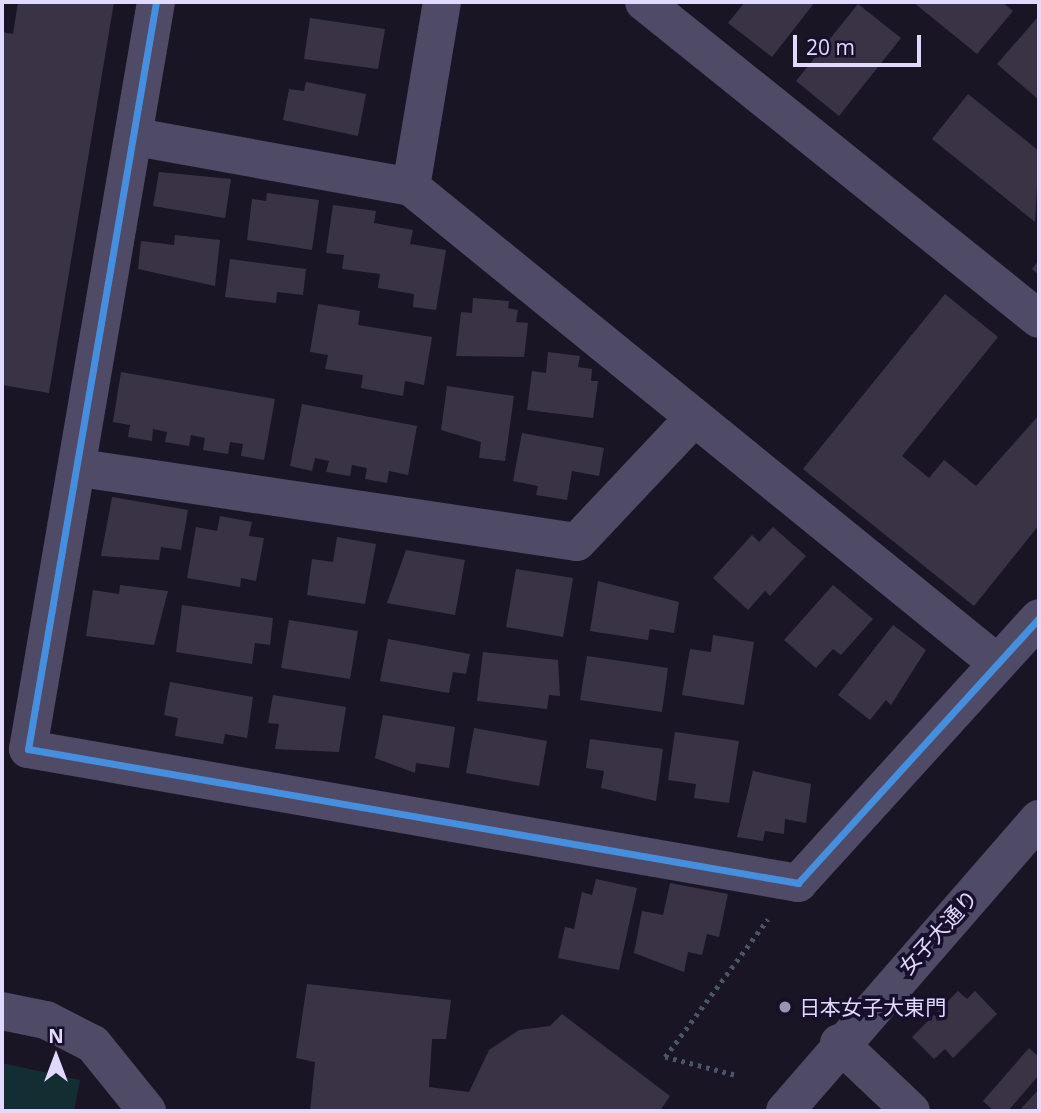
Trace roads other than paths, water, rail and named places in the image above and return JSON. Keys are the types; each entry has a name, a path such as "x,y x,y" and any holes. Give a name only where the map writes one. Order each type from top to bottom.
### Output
{"street":[{"path":"156,2 80,468 28,749 797,883 1039,618"},
{"path":"411,187 442,2"},
{"path":"643,2 1039,319"},
{"path":"136,137 411,187 692,420 997,663"},
{"path":"80,468 577,542 692,420"},
{"name":"女子大通り","path":"785,1111 839,1043 1039,819"},
{"path":"2,1012 46,1020 93,1044 147,1111"},
{"path":"839,1043 911,1111"}],"place":[{"name":"日本女子大東門","path":"785,1007"}]}
